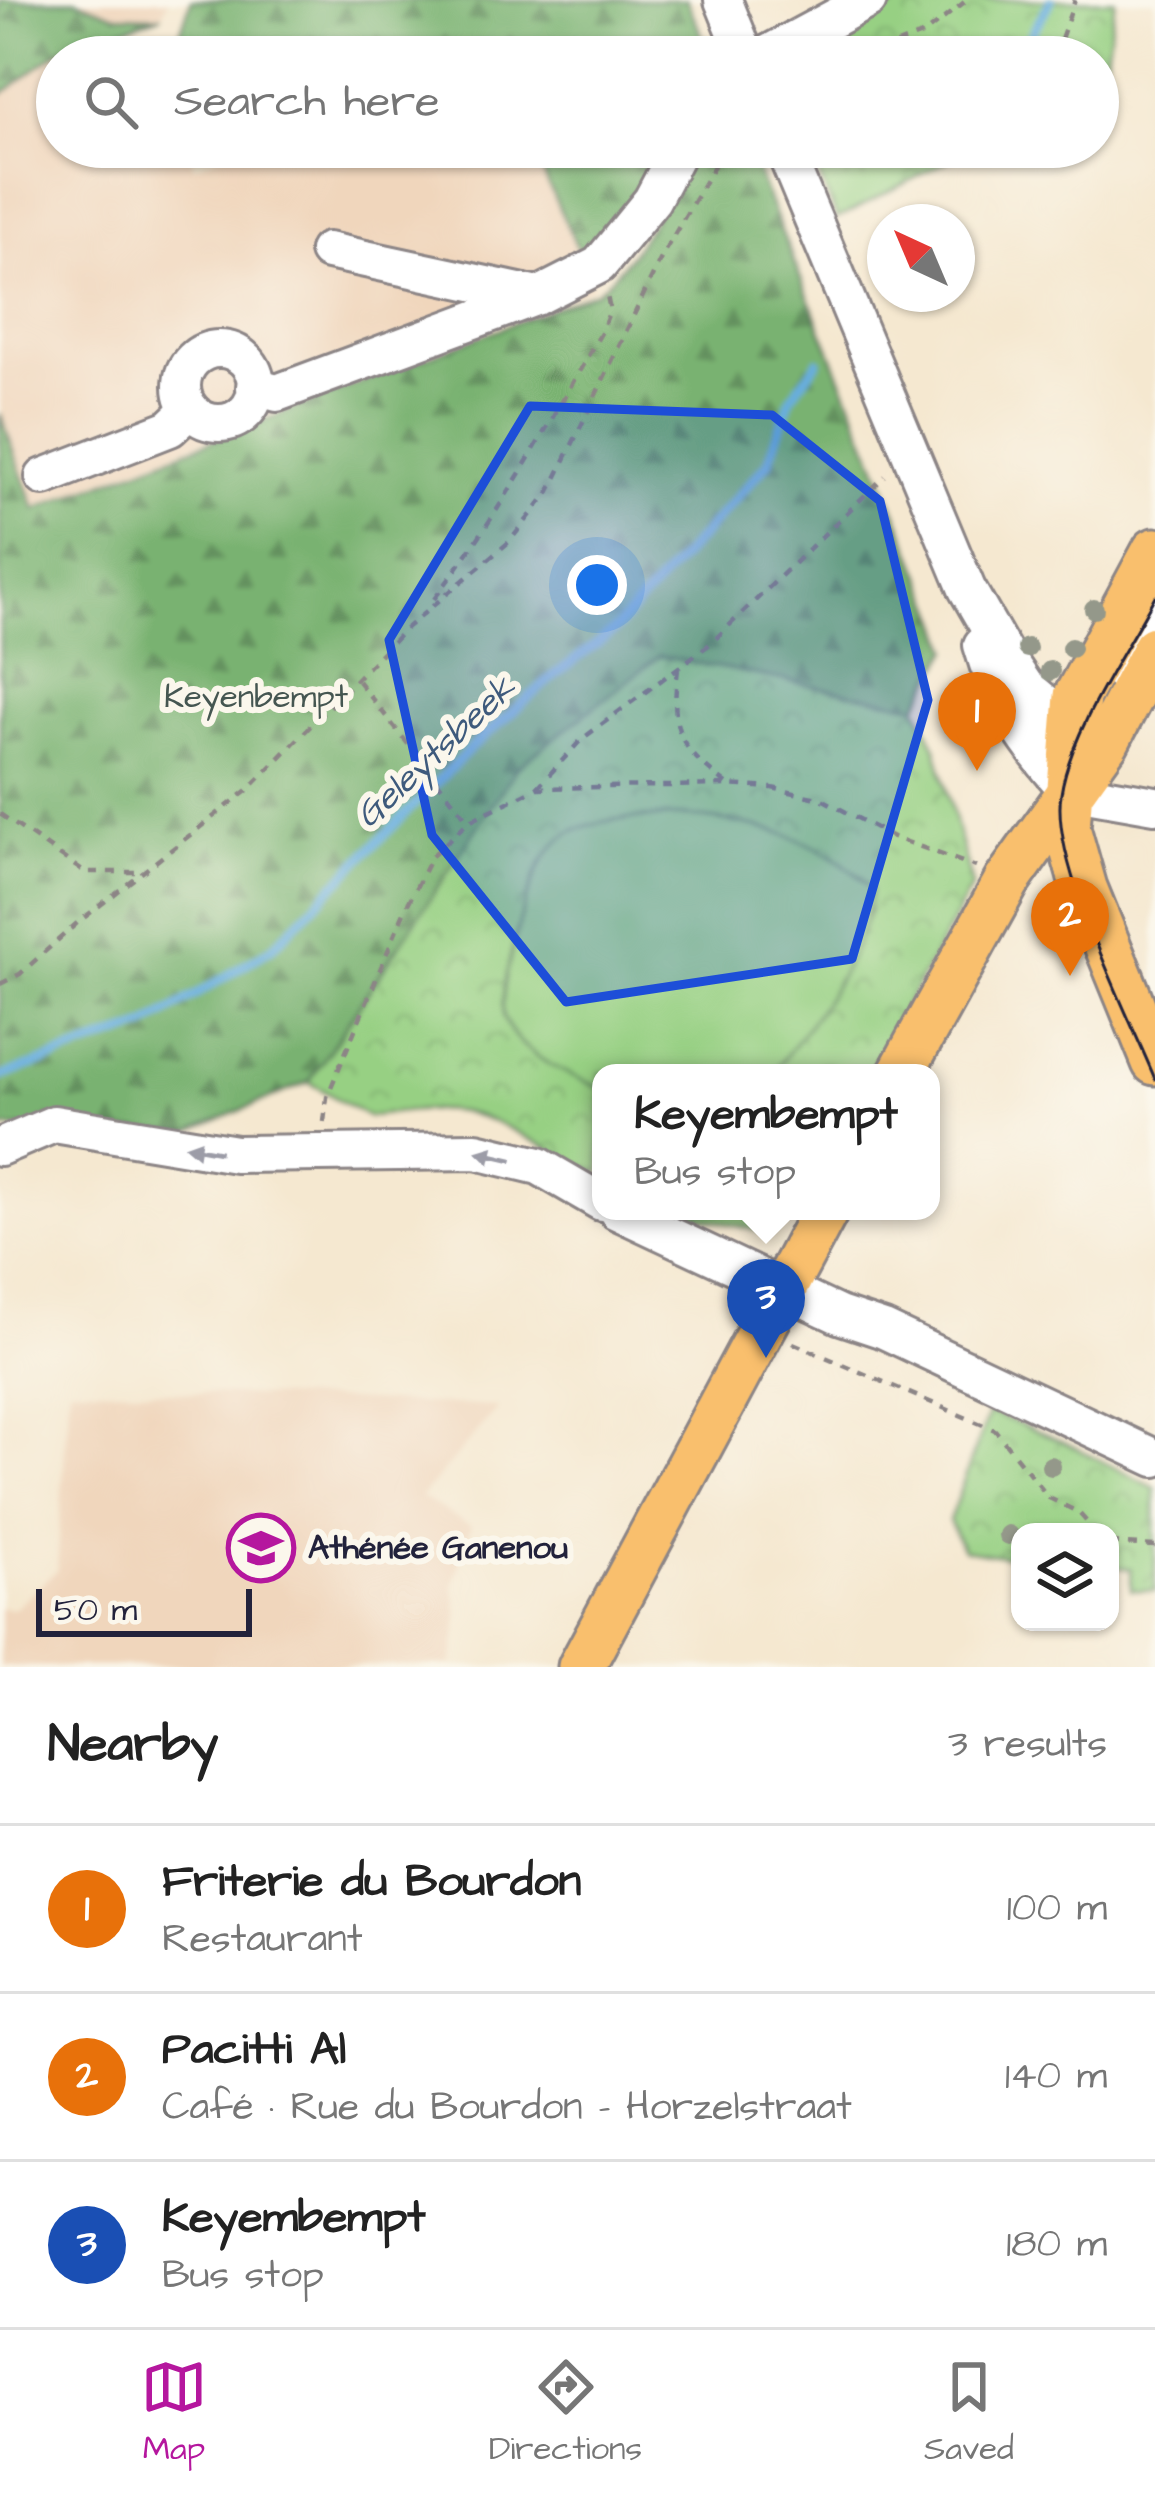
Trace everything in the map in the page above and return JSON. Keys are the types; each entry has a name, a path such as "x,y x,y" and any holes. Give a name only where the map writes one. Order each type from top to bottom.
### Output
{"main road":[{"path":"1155,551 1061,699 1070,845 1155,1062"},
{"path":"906,1064 1006,881 1143,694 1155,649"},
{"path":"581,1667 821,1220"}],"street":[{"path":"723,0 738,36"},
{"path":"801,36 868,0"},
{"path":"255,388 278,393 538,296 599,265 652,200 669,168"},
{"path":"792,168 967,589 1025,686 1061,699"},
{"path":"328,251 538,296"},
{"path":"194,340 210,350 236,354 248,364 255,388 248,407 233,420 208,422 190,409 182,386 194,340"},
{"path":"44,477 170,428 190,409"},
{"path":"967,589 992,680 1023,739 1069,790 1154,806"},
{"path":"1069,790 1084,742 1155,609"},
{"path":"0,1147 54,1124 236,1154 476,1151 539,1166 592,1197"},
{"path":"636,1220 1155,1458"}],"path":[{"path":"919,36 967,0"},
{"path":"1061,36 1072,1"},
{"path":"423,613 509,542 550,491 654,273 713,168"},
{"path":"0,985 20,974 249,789 423,613 524,471 601,333"},
{"path":"319,1152 327,1097 431,857 470,821 537,788 582,739 710,644 908,453"},
{"path":"678,668 672,711 677,729 694,759 728,785"},
{"path":"358,681 470,821"},
{"path":"537,788 728,785 822,799 893,837 990,873"},
{"path":"0,814 84,872 142,872"},
{"path":"782,1338 995,1430 1048,1498 1078,1512 1088,1523"},
{"path":"1119,1544 1155,1546"}],"highlighted area":[{"path":"530,406 772,415 880,501 928,700 852,959 566,1002 432,835 389,640"}],"shaded area":[{"path":"76,0 168,0 162,16 139,18"},
{"path":"36,68 36,168 538,168 592,287 35,506 0,408 0,96"},
{"name":"Athénée Ganenou","path":"69,1387 499,1407 421,1497 471,1526 453,1586 459,1615 452,1665 0,1667 0,1608 14,1609 57,1570"}],"green space":[{"path":"0,0 76,0 116,15 162,16 101,36 36,36 36,68 0,96"},
{"path":"191,0 687,0 702,36 179,36"},
{"path":"908,0 1115,0 1109,36 840,36"},
{"path":"541,168 652,168 633,208 586,267"},
{"name":"Keyenbempt","path":"680,168 756,168 950,649 917,706 659,656 395,950 309,1082 189,1132 0,1128 0,413 35,509 597,291 639,243"},
{"path":"816,168 934,168 837,219"},
{"path":"659,656 917,706 936,748 972,886 874,1064 779,1064 840,974 870,910 685,816 623,819 576,830 526,911 515,939 572,1075 592,1084 592,1169 468,1113 410,1111 368,1117 309,1082 517,767"},
{"path":"685,816 762,828 831,856 871,889 848,961 780,1064 592,1064 592,1084 534,1055 513,1034 503,1009 507,970 541,864 569,833 615,820"},
{"path":"714,1220 785,1220 772,1234"},
{"path":"989,1412 1066,1443 1155,1488 1155,1591 1131,1590 1131,1569 1119,1567 1119,1523 1011,1523 1011,1558 963,1550 949,1521"}],"waterway":[{"name":"Geleytsbeek","path":"1030,36 1051,0"},
{"name":"Geleytsbeek","path":"0,1077 146,1026 273,947 472,747 614,631 768,463 791,397 818,361"}],"tram line":[{"path":"1155,596 1075,745 1061,794 1061,823 1079,896 1155,1079"}],"place":[{"name":"Friterie du Bourdon","path":"977,771"},
{"name":"Pacitti Al","path":"1070,976"},
{"name":"Keyembempt","path":"766,1358"},
{"name":"Athénée Ganenou","path":"261,1548"}]}
